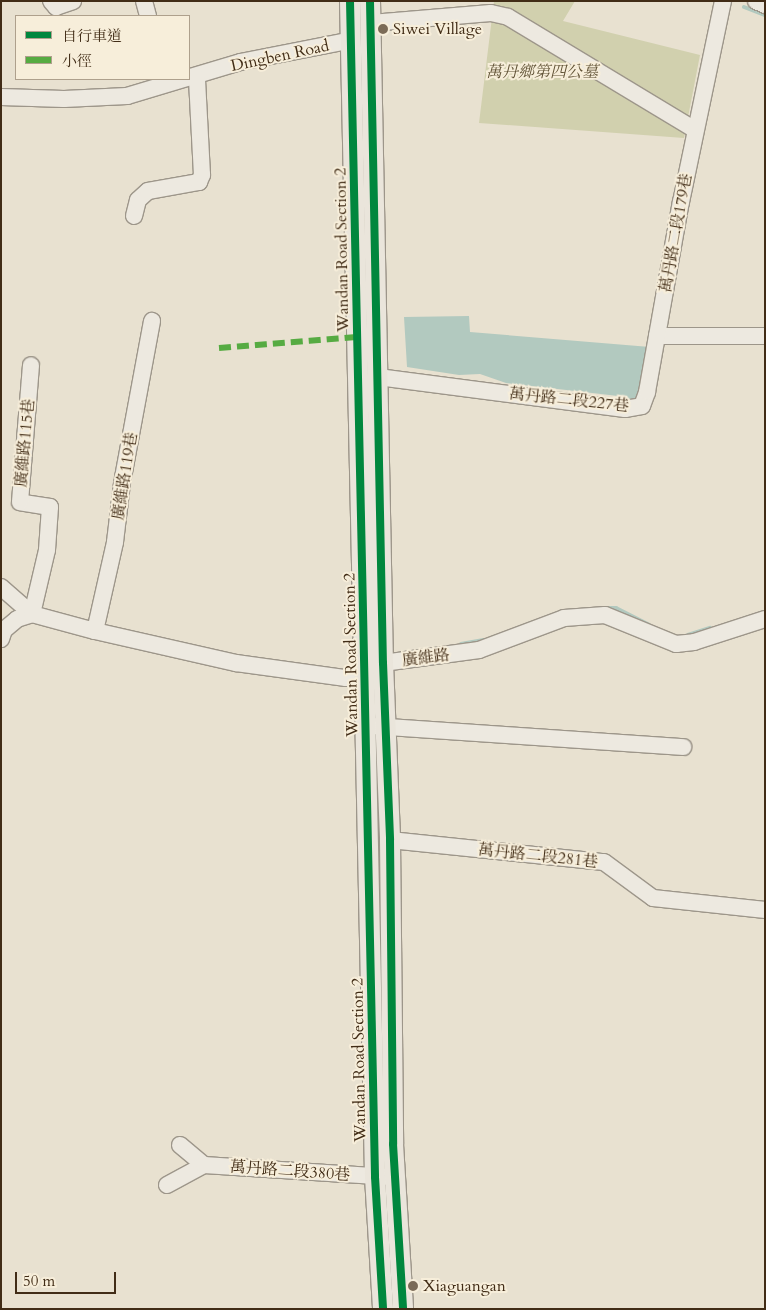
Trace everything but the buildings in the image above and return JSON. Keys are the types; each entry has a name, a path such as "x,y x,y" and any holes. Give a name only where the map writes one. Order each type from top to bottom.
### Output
{"main road":[{"name":"Wandan Road Section 2","path":"350,1 366,725 385,1177 403,1309"},
{"name":"Wandan Road Section 2","path":"370,1 383,663 390,840 383,1309"}],"street":[{"path":"52,1 56,7 73,1"},
{"path":"144,1 148,15"},
{"name":"萬丹路二段179巷","path":"657,336 696,130 724,1"},
{"path":"756,1 765,5"},
{"path":"371,23 491,13 508,17 696,130"},
{"name":"Dingben Road","path":"190,79 240,62 352,40"},
{"path":"134,216 138,200 148,191 199,182 202,175 197,78"},
{"name":"Dingben Road","path":"1,98 64,99 127,96 164,83 184,80"},
{"name":"廣維路119巷","path":"95,631 115,542 122,483 152,321"},
{"path":"657,336 765,336"},
{"name":"萬丹路二段227巷","path":"378,377 625,409 642,406 657,336"},
{"name":"廣維路115巷","path":"32,365 20,502 50,507 47,550 32,614"},
{"name":"廣維路","path":"1,587 32,614 95,631 236,664 346,678 364,673 383,663 479,650 564,618 605,615 676,644 694,642 765,619"},
{"path":"1,638 4,630 18,619 32,614"},
{"path":"366,725 683,747"},
{"name":"萬丹路二段281巷","path":"390,840 604,862 653,898 765,910"},
{"path":"167,1185 204,1165 180,1146"},
{"name":"萬丹路二段380巷","path":"204,1165 385,1177"}],"green space":[{"name":"萬丹鄉第四公墓","path":"494,1 575,1 563,21 700,55 684,138 479,123"}],"shaded area":[{"path":"469,316 470,332 650,347 641,390 634,401 618,396 506,383 480,374 459,375 407,367 404,317"}],"waterway":[{"path":"744,7 765,15"},
{"path":"605,608 616,608 649,625"},
{"path":"688,635 710,628"},
{"path":"461,644 484,640"}],"marked path":[{"path":"219,348 357,337"}],"cycle path":[{"path":"350,1 375,1177 383,1309"},
{"path":"370,1 383,663 390,840 393,1144 403,1309"}],"place":[{"name":"Siwei Village","path":"383,29"},
{"name":"Xiaguangan","path":"413,1286"}]}
